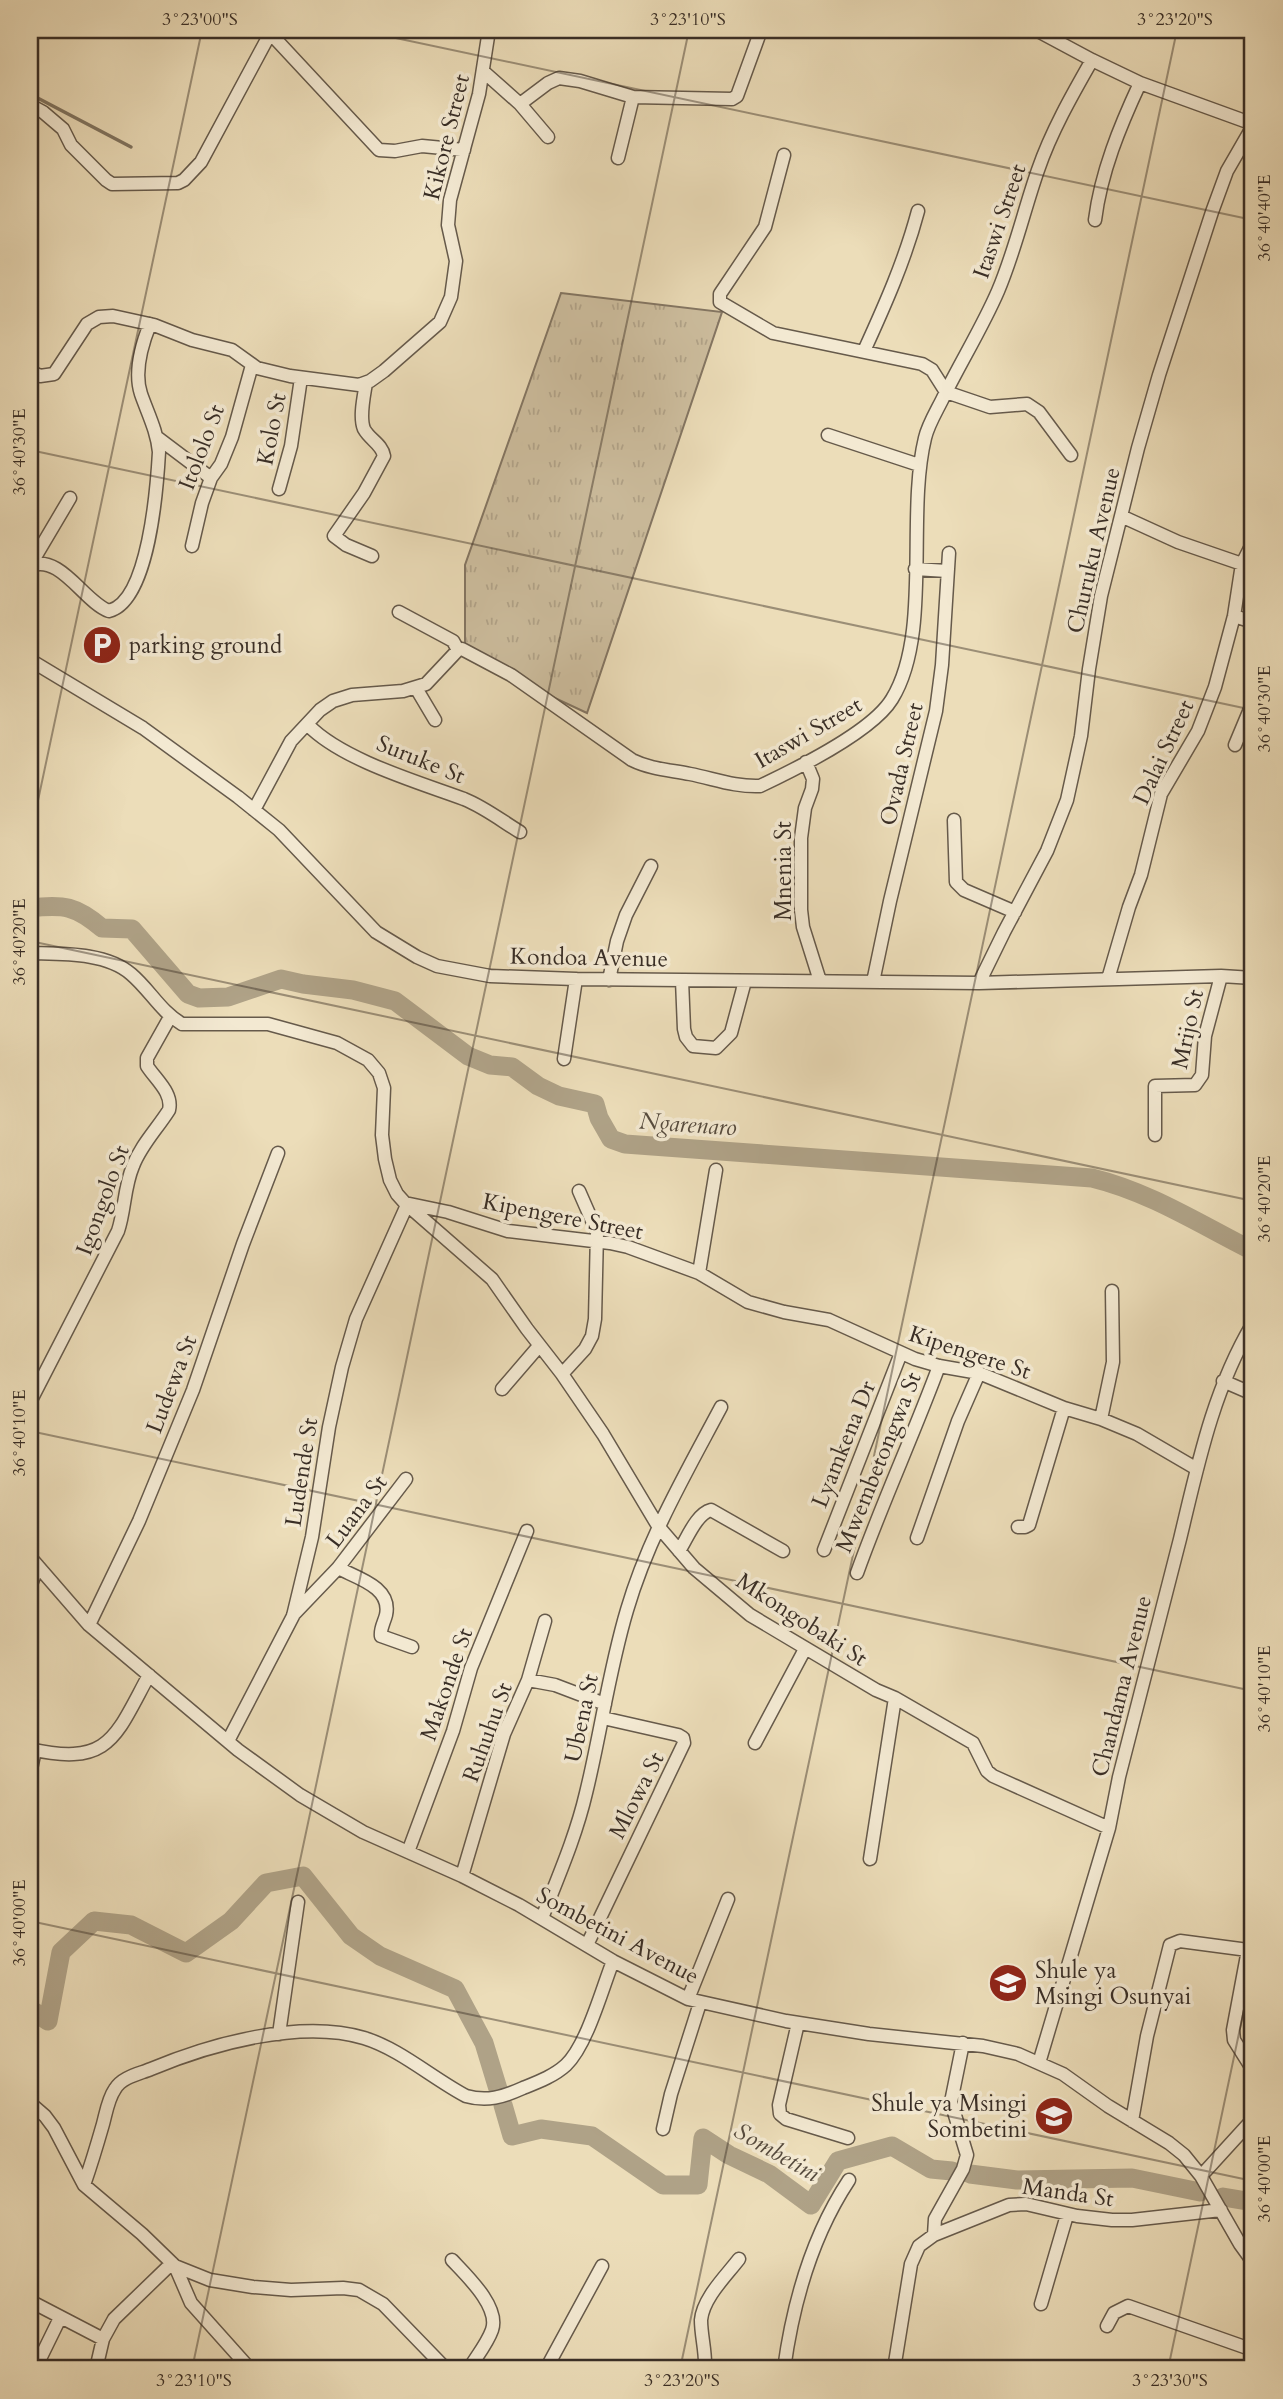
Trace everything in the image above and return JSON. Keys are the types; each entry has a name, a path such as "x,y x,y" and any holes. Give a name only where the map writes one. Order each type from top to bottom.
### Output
{"street":[{"name":"Kikore Street","path":"366,383 399,358 444,316 454,286 456,261 448,225 449,208 484,72 489,30"},
{"path":"520,104 540,88 559,78 580,81 633,97 732,99 737,96 761,30"},
{"path":"1037,30 1140,83 1253,125"},
{"path":"30,105 57,124 71,145 112,184 178,183 201,162 271,31 379,150 395,151 422,146 464,150"},
{"name":"Itaswi Street","path":"399,612 453,641 458,650 462,649 511,675 615,750 643,766 742,787 760,786 861,731 891,700 908,657 913,622 919,465 926,435 997,293 1042,160 1092,60"},
{"path":"484,72 520,104 548,137"},
{"path":"1095,220 1097,203 1115,140 1140,83"},
{"path":"618,158 633,97"},
{"name":"Churuku Avenue","path":"979,983 1047,851 1067,800 1081,736 1101,596 1158,375 1227,171 1253,125"},
{"path":"784,155 765,227 719,298 720,302 772,333 922,364 932,370 946,392 990,407 1027,404 1039,412 1071,455"},
{"path":"864,351 890,295 918,211"},
{"path":"30,375 54,374 83,329 99,317 118,316 150,324 191,340 232,350 252,365 269,372 354,385 366,383 363,425 369,436 382,448 384,456 334,536 346,545 372,556"},
{"path":"31,565 41,564 57,569 105,610 114,611 122,604 136,582 148,544 158,469 158,438 138,384 143,346 150,324"},
{"name":"Itololo St","path":"192,546 202,503 211,478 221,464 232,438 252,365"},
{"name":"Kolo St","path":"279,489 289,454 301,378"},
{"path":"828,435 919,465"},
{"path":"158,438 211,478"},
{"path":"31,565 70,498"},
{"path":"1121,516 1178,541 1242,564"},
{"name":"Dalai Street","path":"1108,979 1141,875 1161,794 1198,731 1227,649 1242,564 1251,549"},
{"name":"Ovada Street","path":"873,982 936,711 942,664 949,553"},
{"path":"915,569 947,571"},
{"path":"1234,616 1253,622"},
{"path":"254,810 284,751 320,710 333,701 352,695 416,688 426,684 458,650"},
{"name":"Kondoa Avenue","path":"30,660 143,728 254,810 303,855 376,932 437,966 490,975 609,980 979,983 1221,976 1253,978"},
{"path":"416,688 435,720"},
{"path":"1235,745 1253,702"},
{"name":"Suruke St","path":"308,724 329,743 404,778 477,806 520,832"},
{"name":"Mnenia St","path":"806,762 813,779 802,829 801,910 803,927 820,981"},
{"path":"954,820 956,883 964,890 1015,912"},
{"path":"609,980 617,941 626,915 651,866"},
{"path":"30,953 78,956 122,967 133,975 170,1017 183,1024 268,1024 337,1043 368,1060 379,1073 384,1088 382,1135 390,1180 406,1204"},
{"name":"Mrijo St","path":"1155,1135 1155,1086 1195,1085 1202,1075 1205,1036 1221,976"},
{"path":"564,1059 576,979"},
{"path":"682,980 686,1037 693,1046 716,1048 731,1033 745,981"},
{"name":"Igongolo St","path":"30,1402 118,1231 129,1178 138,1155 169,1110 171,1104 167,1094 147,1066 147,1058 170,1017"},
{"name":"Ludewa St","path":"89,1625 139,1521 193,1390 243,1244 278,1153"},
{"path":"699,1273 716,1170"},
{"path":"562,1374 575,1363 592,1336 595,1319 596,1226 579,1191"},
{"name":"Kipengere Street","path":"406,1204 447,1212 508,1231 628,1247 699,1273 729,1292 763,1307"},
{"name":"Mkongobaki St","path":"406,1204 492,1279 562,1374 615,1453 657,1526 694,1569 750,1615 876,1690 973,1743 993,1776 1109,1828"},
{"name":"Ludende St","path":"228,1741 293,1616 312,1537 329,1427 342,1367 356,1319 406,1204"},
{"path":"1101,1419 1113,1362 1112,1291"},
{"name":"Kipengere St","path":"763,1307 829,1320 901,1353 939,1366 979,1373 1138,1434 1197,1469"},
{"name":"Chandama Avenue","path":"1039,2063 1109,1828 1119,1777 1197,1469 1223,1381 1253,1323"},
{"path":"502,1389 539,1346"},
{"name":"Lyamkena Dr","path":"824,1550 901,1353"},
{"name":"Mwembetongwa St","path":"857,1573 887,1490 918,1423 939,1366"},
{"path":"917,1538 958,1421 979,1373"},
{"path":"1223,1381 1253,1394"},
{"name":"Ubena St","path":"542,1919 568,1852 585,1796 626,1610 657,1526 721,1407"},
{"path":"1018,1527 1029,1525 1065,1408"},
{"name":"Luana St","path":"293,1616 338,1569 406,1479"},
{"path":"679,1551 700,1518 711,1510 783,1551"},
{"name":"Makonde St","path":"408,1852 453,1731 471,1668 527,1531"},
{"path":"30,1587 34,1562"},
{"name":"Sombetini Avenue","path":"34,1562 89,1625 228,1741 300,1795 363,1832 462,1876 613,1961 694,2001 797,2023 869,2034 963,2043 1018,2054 1063,2074 1184,2155 1201,2176 1253,2262"},
{"name":"Luana St","path":"338,1569 380,1591 384,1596 387,1611 380,1631 381,1636 412,1647"},
{"path":"528,1680 545,1621"},
{"path":"755,1743 805,1649"},
{"path":"30,1774 32,1749 64,1755 100,1748 117,1733 149,1675"},
{"name":"Ruhuhu St","path":"462,1876 504,1734 528,1680 555,1685 605,1704"},
{"path":"870,1859 895,1698"},
{"name":"Mlowa St","path":"587,1945 684,1743 683,1738 678,1735 603,1718"},
{"path":"663,2129 694,2001 727,1899"},
{"path":"279,2034 298,1902"},
{"path":"1253,1937 1248,1950 1233,2030 1234,2040 1253,2070"},
{"path":"1132,2121 1147,2036 1170,1945 1180,1941 1248,1950"},
{"path":"84,2185 112,2094 122,2081 202,2049 307,2031 342,2033 363,2038 386,2048 466,2096 478,2100 492,2099 555,2073 568,2063 583,2040 613,1961"},
{"path":"797,2023 779,2105 780,2114 786,2119 848,2137"},
{"path":"934,2235 934,2218 963,2169 967,2155 951,2102 963,2043"},
{"path":"30,2104 45,2116 54,2128 84,2185 174,2264 210,2280 253,2287 359,2290 383,2304 446,2369"},
{"path":"1201,2176 1253,2119"},
{"path":"783,2369 793,2312 804,2276 830,2211 849,2180"},
{"name":"Manda St","path":"894,2369 911,2264 919,2246 934,2235 1009,2205 1037,2206 1067,2215 1112,2220 1221,2210"},
{"path":"1041,2304 1067,2215"},
{"path":"705,2369 703,2311 739,2259"},
{"path":"452,2260 481,2294 492,2312 490,2334 469,2369"},
{"path":"96,2369 108,2327 124,2308 174,2264"},
{"path":"174,2264 191,2303 250,2369"},
{"path":"546,2369 602,2266"},
{"path":"30,2301 103,2339"},
{"path":"1107,2326 1114,2313 1128,2306 1253,2350"},
{"path":"35,2369 60,2318"}],"green space":[{"path":"561,293 722,312 587,713 465,656 465,565"}],"waterway":[{"path":"30,94 131,147"},
{"name":"Ngarenaro","path":"30,908 69,908 85,915 102,928 132,929 188,994 199,998 228,997 281,979 353,990 395,1001 468,1056 490,1065 512,1067 538,1086 559,1096 595,1104 599,1118 611,1139 625,1144 1092,1178 1155,1200 1253,1251"},
{"name":"Sombetini","path":"30,2009 48,2021 61,1952 94,1921 131,1925 186,1953 231,1921 266,1883 303,1876 351,1936 380,1956 455,1989 484,2043 498,2089"},
{"name":"Sombetini","path":"503,2105 512,2136 541,2129 592,2136 663,2185 698,2185 703,2138 729,2155 769,2174 811,2205 838,2161 892,2146 931,2169 952,2171"},
{"name":"Sombetini","path":"970,2174 1017,2180 1132,2178 1200,2192"},
{"name":"Sombetini","path":"1223,2197 1253,2202"}],"place":[{"name":"parking ground","path":"102,645"},
{"name":"Shule ya Msingi Osunyai","path":"1008,1983"},
{"name":"Shule ya Msingi Sombetini","path":"1054,2116"}]}
